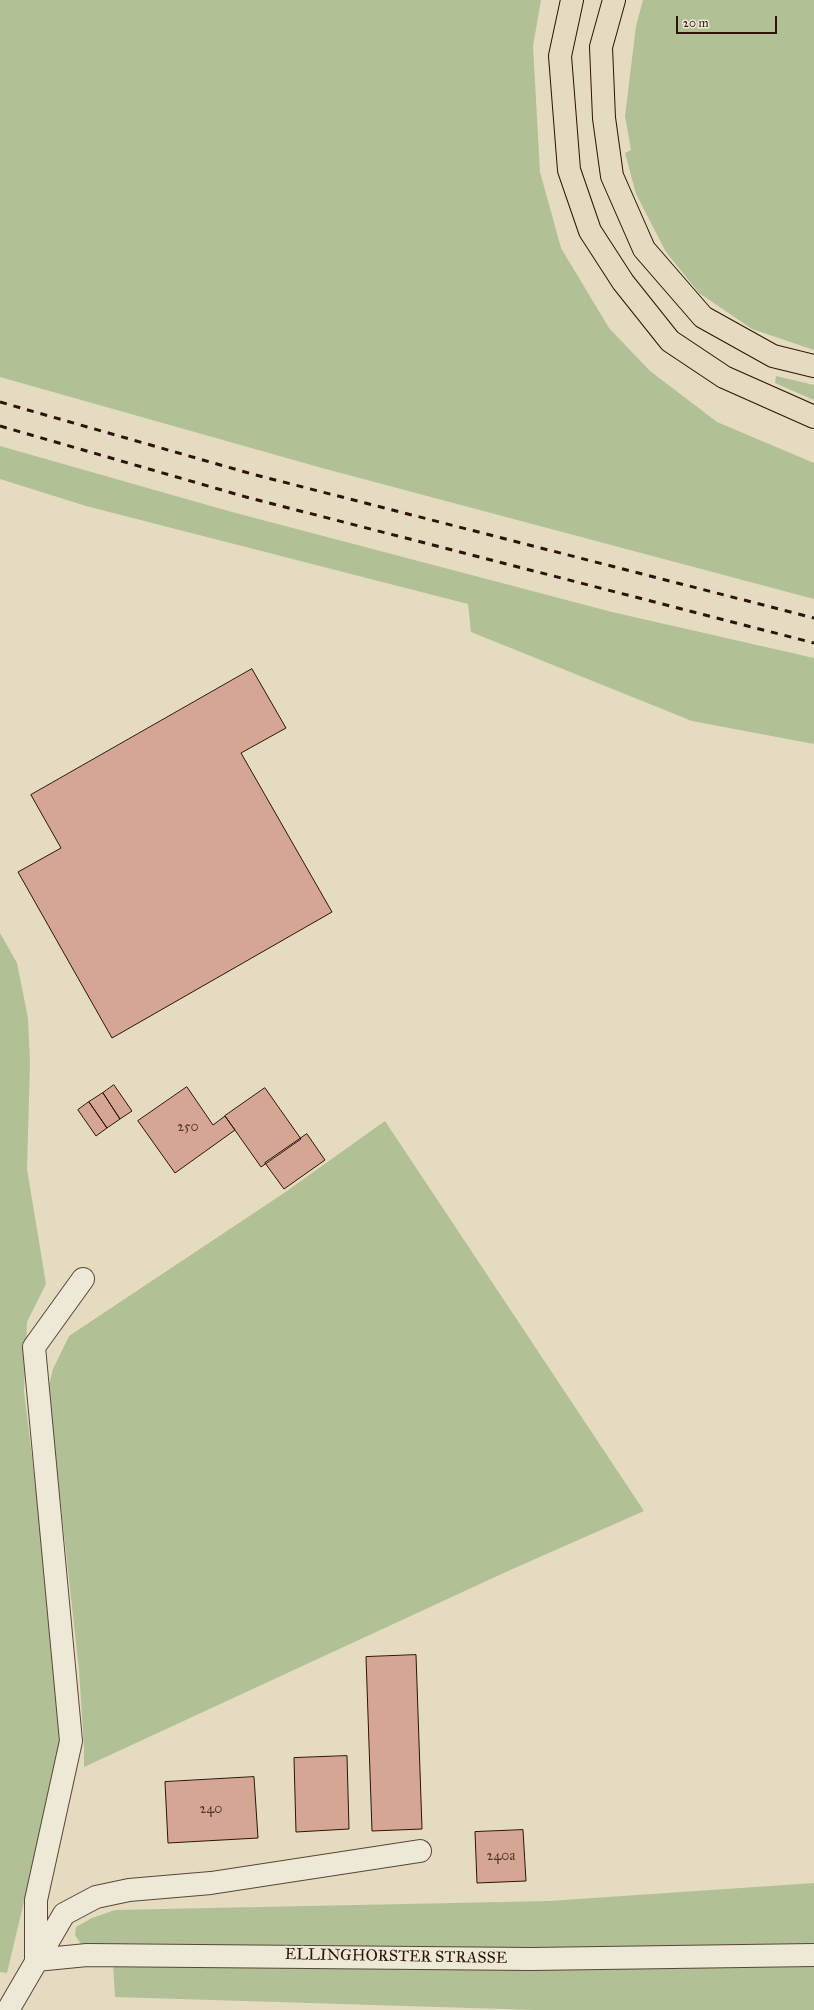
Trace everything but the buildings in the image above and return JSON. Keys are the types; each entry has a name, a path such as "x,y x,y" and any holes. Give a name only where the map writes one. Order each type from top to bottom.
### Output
{"highway":[{"path":"572,0 560,56 569,170 590,231 623,282 670,340 724,377 814,416"},
{"path":"614,0 601,47 604,118 612,176 644,249 703,317 773,356 814,366"}],"street":[{"path":"36,1960 36,1900 71,1741 34,1347 83,1278"},
{"path":"8,2010 64,1914 96,1897 129,1890 210,1883 420,1851"},
{"name":"ELLINGHORSTER STRASSE","path":"36,1960 88,1955 530,1959 814,1955"}],"green space":[{"path":"0,0 541,0 533,46 540,172 561,248 609,328 650,371 717,422 814,463 814,599 322,468 0,377"},
{"path":"643,0 814,0 814,350 752,329 699,293 666,252 636,194 625,153 631,150 625,116 636,26"},
{"path":"776,376 814,385 814,400 775,383"},
{"path":"0,446 232,512 612,612 814,658 814,744 692,721 471,632 468,604 86,506 0,479"},
{"path":"0,933 17,963 28,1018 30,1064 27,1169 46,1284 27,1322 24,1391 55,1646 61,1715 56,1767 7,1973 0,1972"},
{"path":"385,1121 644,1511 508,1571 84,1767 79,1670 48,1389 53,1369 69,1336 284,1193"},
{"path":"814,1883 814,2010 535,2010 115,1997 112,1947 83,1947 75,1935 76,1927 92,1918 115,1910 549,1901"}],"railway":[{"path":"0,402 252,474 814,618"},
{"path":"0,426 246,497 814,643"}]}
